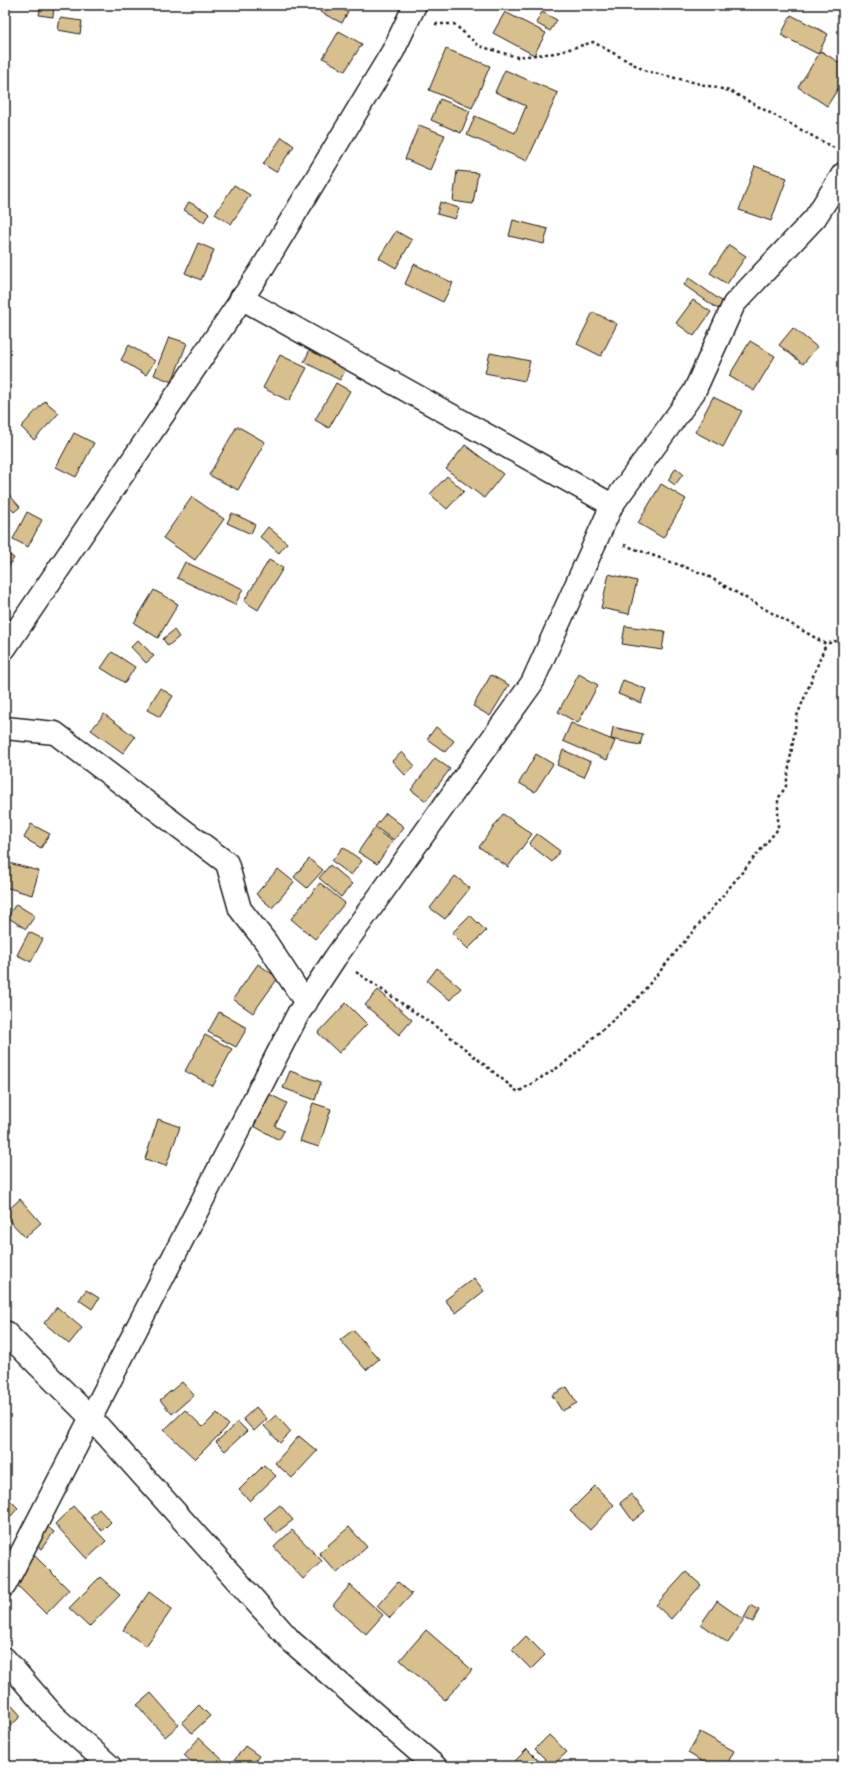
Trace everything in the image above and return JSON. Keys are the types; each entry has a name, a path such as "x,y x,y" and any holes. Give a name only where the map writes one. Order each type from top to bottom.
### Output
{"street":[{"path":"5,648 242,298 389,58 410,14"},
{"path":"5,1585 92,1419 295,1022 336,958 532,683 612,505 694,392 734,304 815,218 843,174"},
{"path":"242,298 612,505"},
{"path":"5,728 55,734 227,863 240,909 266,942 306,1004"},
{"path":"5,1332 92,1419 292,1642 435,1766"},
{"path":"5,1659 54,1716 110,1766"}],"path":[{"path":"410,14 454,24 479,46 517,57 556,53 593,42 646,71 730,91 843,153"},
{"path":"599,536 704,574 826,644 843,639"},
{"path":"336,958 448,1035 518,1092 562,1066 636,1000 778,829 778,799 786,786 797,716 826,644"}],"building":[{"path":"41,5 54,5 53,17 39,15"},
{"path":"323,5 333,5 348,12 342,23 320,12"},
{"path":"505,12 546,33 534,55 493,33"},
{"path":"542,12 557,20 550,31 536,23"},
{"path":"791,15 828,34 818,54 781,35"},
{"path":"60,18 82,21 80,34 58,30"},
{"path":"339,31 362,44 345,71 323,58"},
{"path":"446,49 490,66 472,108 429,90"},
{"path":"821,51 843,65 843,81 827,106 798,87"},
{"path":"505,70 558,93 527,161 467,135 475,116 515,133 526,106 495,92"},
{"path":"440,99 470,111 461,133 431,120"},
{"path":"419,125 445,135 430,170 405,159"},
{"path":"282,137 294,146 276,172 263,164"},
{"path":"755,166 787,178 771,221 739,210"},
{"path":"457,171 478,173 473,204 453,201"},
{"path":"234,185 250,195 231,224 215,214"},
{"path":"189,202 209,213 204,222 184,210"},
{"path":"440,202 459,208 455,219 437,214"},
{"path":"513,220 548,229 544,244 509,236"},
{"path":"396,231 412,240 396,268 379,258"},
{"path":"198,243 214,250 201,280 185,273"},
{"path":"729,245 746,256 727,284 710,273"},
{"path":"414,264 453,283 443,302 405,284"},
{"path":"689,278 723,302 718,309 684,285"},
{"path":"693,300 711,312 694,336 676,323"},
{"path":"593,312 617,324 601,356 577,344"},
{"path":"793,328 817,347 803,364 779,345"},
{"path":"169,337 187,343 172,382 154,375"},
{"path":"750,341 775,356 754,391 729,376"},
{"path":"129,345 155,361 146,375 121,360"},
{"path":"312,345 349,363 340,380 304,362"},
{"path":"490,353 530,361 525,381 485,373"},
{"path":"280,355 307,368 289,401 263,388"},
{"path":"336,383 350,391 329,428 315,420"},
{"path":"713,397 742,411 723,447 695,432"},
{"path":"45,401 59,413 34,440 21,427"},
{"path":"237,426 265,442 238,490 209,475"},
{"path":"74,433 94,443 76,477 56,467"},
{"path":"465,445 503,474 484,498 446,469"},
{"path":"676,468 683,474 675,485 668,480"},
{"path":"447,476 464,491 447,509 430,494"},
{"path":"661,484 686,499 663,538 638,523"},
{"path":"5,490 20,507 14,512 5,502"},
{"path":"192,497 224,519 195,560 163,538"},
{"path":"27,512 42,520 28,547 13,539"},
{"path":"232,513 255,524 251,534 227,523"},
{"path":"268,527 287,543 279,553 260,537"},
{"path":"5,552 14,558 7,569 5,568"},
{"path":"269,560 283,568 258,610 244,601"},
{"path":"185,562 243,589 235,605 177,578"},
{"path":"609,574 637,581 629,614 601,608"},
{"path":"154,590 178,604 158,638 134,623"},
{"path":"625,626 665,631 662,650 622,644"},
{"path":"174,630 179,637 168,646 163,639"},
{"path":"138,640 154,656 146,663 131,647"},
{"path":"112,652 135,667 125,683 101,668"},
{"path":"579,674 598,685 578,723 558,712"},
{"path":"491,675 509,685 490,716 473,706"},
{"path":"623,680 646,689 641,703 618,694"},
{"path":"160,688 173,696 160,717 147,710"},
{"path":"104,714 135,737 123,753 91,730"},
{"path":"571,723 615,741 607,760 563,741"},
{"path":"436,727 454,741 445,752 427,739"},
{"path":"613,727 643,734 640,745 611,739"},
{"path":"563,750 591,762 584,777 557,765"},
{"path":"402,752 415,766 405,775 392,761"},
{"path":"536,754 553,764 535,792 519,783"},
{"path":"435,758 450,769 426,801 411,790"},
{"path":"386,813 404,827 394,840 375,827"},
{"path":"503,814 532,834 508,867 479,847"},
{"path":"31,824 50,834 41,848 24,838"},
{"path":"374,829 393,841 377,864 358,852"},
{"path":"537,834 560,851 552,862 529,844"},
{"path":"343,847 362,861 351,875 332,861"},
{"path":"309,859 323,870 307,888 294,877"},
{"path":"5,862 39,871 32,895 5,887"},
{"path":"330,865 352,884 341,897 319,878"},
{"path":"278,869 294,882 272,908 256,894"},
{"path":"455,876 470,888 445,919 430,908"},
{"path":"320,883 345,903 315,939 291,919"},
{"path":"16,904 35,916 26,929 7,917"},
{"path":"470,915 486,931 468,949 452,933"},
{"path":"29,932 43,939 31,962 17,955"},
{"path":"258,964 278,978 253,1013 233,999"},
{"path":"437,968 461,988 450,1000 427,981"},
{"path":"378,990 412,1020 399,1035 365,1005"},
{"path":"346,1003 367,1024 339,1053 318,1033"},
{"path":"219,1012 247,1028 236,1047 208,1032"},
{"path":"205,1035 232,1049 213,1086 185,1071"},
{"path":"290,1071 321,1082 315,1100 283,1088"},
{"path":"269,1094 287,1103 275,1126 284,1131 279,1140 252,1125"},
{"path":"313,1103 331,1109 319,1147 300,1141"},
{"path":"158,1119 180,1127 166,1166 145,1159"},
{"path":"20,1199 41,1223 25,1237 5,1216 5,1213"},
{"path":"474,1278 484,1291 456,1313 445,1300"},
{"path":"86,1290 99,1298 92,1309 79,1300"},
{"path":"57,1307 82,1328 69,1344 44,1323"},
{"path":"353,1330 379,1359 366,1370 340,1340"},
{"path":"182,1382 194,1395 172,1414 160,1400"},
{"path":"567,1387 577,1403 562,1411 552,1395"},
{"path":"256,1407 267,1419 254,1431 243,1419"},
{"path":"185,1410 203,1427 217,1413 229,1425 195,1459 164,1430"},
{"path":"276,1415 291,1432 280,1443 264,1426"},
{"path":"238,1422 247,1431 225,1451 216,1442"},
{"path":"299,1436 317,1451 292,1478 275,1463"},
{"path":"264,1465 276,1476 250,1501 239,1490"},
{"path":"595,1486 614,1505 590,1530 570,1511"},
{"path":"631,1494 645,1511 633,1521 620,1503"},
{"path":"10,1500 18,1508 11,1516 5,1510 5,1505"},
{"path":"280,1505 293,1520 276,1533 264,1518"},
{"path":"73,1506 106,1541 87,1559 55,1524"},
{"path":"99,1509 111,1522 102,1531 90,1517"},
{"path":"43,1523 54,1532 41,1549 31,1540"},
{"path":"349,1527 367,1547 337,1573 319,1553"},
{"path":"292,1530 322,1561 303,1579 274,1547"},
{"path":"35,1556 69,1590 46,1614 11,1579"},
{"path":"686,1572 701,1585 671,1619 656,1605"},
{"path":"100,1577 120,1595 89,1627 69,1608"},
{"path":"398,1582 412,1594 390,1618 377,1606"},
{"path":"350,1585 383,1615 366,1634 333,1605"},
{"path":"149,1592 172,1609 146,1646 123,1630"},
{"path":"717,1601 744,1620 728,1643 701,1624"},
{"path":"751,1605 759,1610 753,1622 744,1618"},
{"path":"426,1630 472,1670 445,1700 400,1660"},
{"path":"526,1636 545,1655 531,1669 512,1650"},
{"path":"151,1693 179,1725 165,1737 137,1705"},
{"path":"5,1698 21,1716 5,1731"},
{"path":"199,1705 210,1716 192,1733 182,1722"},
{"path":"700,1732 734,1751 726,1766 710,1766 688,1753"},
{"path":"549,1735 567,1752 552,1766 535,1749"},
{"path":"199,1738 228,1765 196,1766 184,1755"},
{"path":"245,1746 259,1756 252,1766 230,1766"},
{"path":"527,1749 544,1766 516,1766 513,1763"},
{"path":"36,1759 44,1766 29,1766"}]}
